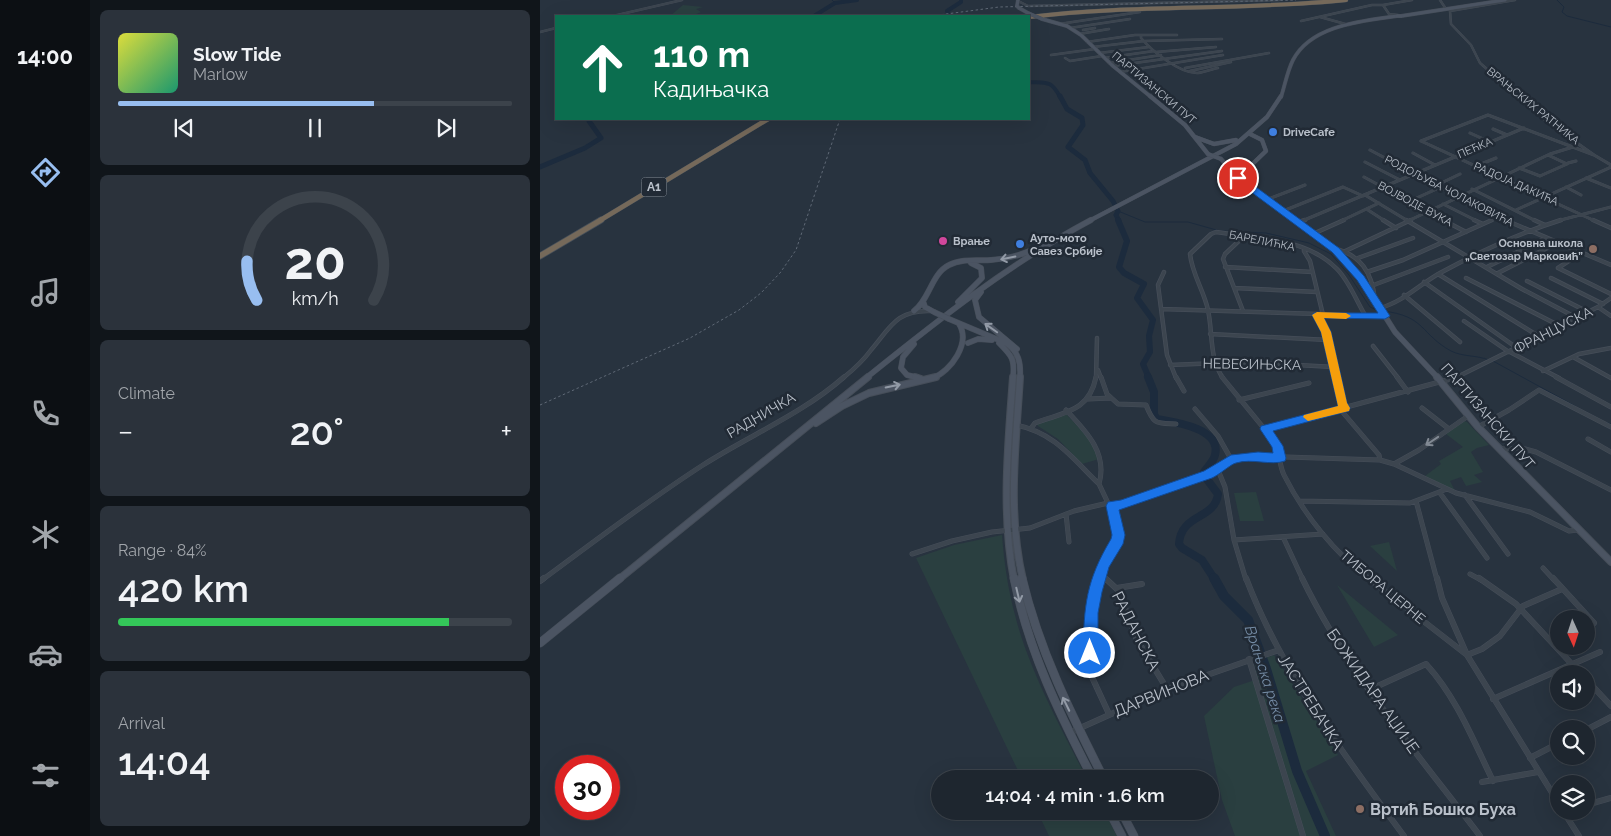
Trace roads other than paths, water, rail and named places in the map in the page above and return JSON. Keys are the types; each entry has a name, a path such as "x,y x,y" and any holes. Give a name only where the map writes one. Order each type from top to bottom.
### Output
{"highway":[{"path":"1030,16 1096,9 1259,6 1336,0"},
{"path":"1030,16 1092,10 1266,6 1346,0"},
{"name":"A1","path":"540,252 760,120"},
{"name":"A1","path":"540,256 766,120"}],"main road":[{"path":"914,311 920,308 944,269 959,262 1019,256 1067,233 1219,153 1250,134 1275,108 1283,92 1292,60 1299,49 1322,34 1350,25 1505,0"},
{"name":"ПАРТИЗАНСКИ ПУТ","path":"1018,1 1018,7 1026,15"},
{"name":"ПАРТИЗАНСКИ ПУТ","path":"1030,17 1059,24 1077,33 1109,63 1182,122 1208,154 1222,159 1238,178 1266,200 1316,233 1340,254 1358,275 1399,337 1442,382 1497,449 1611,562"},
{"path":"1238,178 1266,152 1262,140 1250,134"},
{"path":"1195,137 1222,148 1219,153"},
{"path":"1203,149 1206,146 1228,143 1243,138 1257,138"},
{"path":"1233,171 1246,169"},
{"path":"540,643 952,310 1001,275 1067,233"},
{"path":"952,310 977,285 983,276 982,270 978,266 959,262"},
{"path":"1001,275 978,295 975,300 975,308 983,322 1016,347 1020,356 1020,364"},
{"path":"923,301 925,307 933,312"},
{"name":"РАДНИЧКА","path":"933,312 1014,349 1020,364 1007,485 1007,530 1014,577 1026,626 1038,662 1088,770"},
{"path":"798,434 805,432 841,407 867,394 929,379 939,376 948,370 959,350 964,334 959,324"},
{"path":"968,343 974,330"},
{"path":"923,333 905,354 901,366 904,373 910,377 929,379"},
{"path":"959,350 968,343 978,339 995,340"},
{"name":"РАДНИЧКА","path":"995,340 1005,348 1013,359 1013,492 1020,570 1034,626 1048,666 1099,770"},
{"path":"1114,820 1122,836"},
{"path":"1126,820 1134,836"}],"street":[{"path":"617,15 682,0"},
{"path":"1018,1 1028,6 1279,0"},
{"path":"1301,21 1396,1 1412,0"},
{"path":"1440,0 1442,7 1446,9"},
{"path":"1384,4 1388,13 1404,17 1515,0"},
{"name":"ВРАЊСКИХ РАТНИКА","path":"1450,11 1451,24 1471,46 1478,60 1485,68 1550,124 1594,155"},
{"path":"1059,24 1140,12"},
{"path":"1320,17 1350,25"},
{"path":"1070,28 1130,18"},
{"path":"540,32 555,28"},
{"path":"1077,33 1095,28"},
{"path":"1077,33 1109,29"},
{"path":"1087,42 1142,36 1177,35"},
{"path":"1142,36 1140,37 1149,47 1173,63 1190,71 1198,73 1218,68"},
{"path":"1051,55 1144,41 1222,39"},
{"path":"1065,58 1070,61 1149,47"},
{"path":"1102,56 1216,47"},
{"path":"1113,66 1222,51"},
{"path":"1183,68 1269,53"},
{"path":"1109,63 1161,55"},
{"path":"1120,72 1223,55"},
{"path":"1190,71 1231,62"},
{"path":"1421,141 1488,115 1594,155 1611,166"},
{"name":"ПЕЋКА","path":"1299,222 1524,128"},
{"name":"ПЕЋКА","path":"1493,129 1507,135"},
{"path":"1470,133 1490,142"},
{"name":"РАДОЈА ДАКИЋА","path":"1421,141 1611,228"},
{"path":"1340,254 1429,212 1472,189 1548,155 1573,147"},
{"name":"РОДОЉУБА ЧОЛАКОВИЋА","path":"1370,150 1498,217 1611,265"},
{"path":"1585,152 1590,151"},
{"path":"1413,153 1435,166"},
{"path":"1548,155 1568,163"},
{"path":"1476,166 1496,158"},
{"path":"1519,168 1540,176 1576,161"},
{"path":"1365,162 1400,180"},
{"path":"1516,210 1611,166"},
{"path":"1437,185 1460,174"},
{"name":"ВОЈВОДЕ ВУКА","path":"1364,177 1466,232"},
{"path":"1586,178 1611,188"},
{"path":"1266,200 1305,185"},
{"path":"1282,211 1345,186 1379,203 1531,294 1577,318"},
{"path":"1410,201 1440,187"},
{"path":"1566,187 1581,195"},
{"path":"1472,189 1545,225"},
{"path":"1316,233 1368,210 1379,203"},
{"path":"1443,204 1483,224"},
{"path":"1161,309 1208,309 1317,315 1365,315 1383,312 1404,295 1438,274 1528,230 1581,213 1611,207"},
{"path":"1368,210 1396,228"},
{"path":"1367,272 1388,266 1498,217"},
{"path":"1191,264 1190,254 1192,250 1216,232"},
{"name":"БАРЕЛИЋКА","path":"1216,232 1288,244 1324,259 1338,271 1365,315"},
{"path":"1243,237 1225,254 1223,259 1243,311"},
{"path":"1358,258 1413,238"},
{"path":"1487,267 1546,238"},
{"path":"1498,273 1557,243"},
{"name":"ПАРТИЗАНСКИ ПУТ","path":"1333,248 1346,250 1358,258 1367,272 1375,300"},
{"path":"1303,249 1310,261 1322,315"},
{"path":"1581,252 1558,268 1611,294"},
{"path":"1371,286 1448,257"},
{"path":"1310,261 1324,259"},
{"name":"ТИБОРА ЦЕРНЕ","path":"1191,264 1208,309 1215,362 1226,383 1277,446 1283,473 1299,501 1324,534 1361,573 1467,654"},
{"path":"1225,267 1312,272"},
{"path":"1164,272 1158,285 1170,365 1184,391"},
{"path":"1438,274 1540,337"},
{"path":"1466,278 1560,326"},
{"path":"1551,278 1603,304"},
{"path":"1527,281 1588,312"},
{"path":"1424,282 1517,348"},
{"path":"1234,288 1316,292"},
{"path":"1404,295 1460,342"},
{"name":"ФРАНЦУСКА","path":"1494,359 1577,318 1611,298"},
{"path":"1598,307 1611,316"},
{"name":"РАДНИЧКА","path":"540,581 703,465 788,417 827,392 852,371 871,351 894,320 914,311 933,312"},
{"path":"1317,315 1325,328 1342,408 1380,460"},
{"path":"1464,321 1509,352 1611,408"},
{"path":"1210,334 1328,340"},
{"path":"1097,338 1098,369 1103,386 1111,398 1120,405 1146,406 1151,418 1155,422 1176,424"},
{"path":"1373,346 1408,392"},
{"path":"1543,371 1573,357 1611,348"},
{"path":"1573,357 1611,378"},
{"path":"1265,429 1457,378 1494,359"},
{"name":"НЕВЕСИЊСКА","path":"1170,365 1215,362 1269,362 1334,367"},
{"path":"1087,399 1098,369"},
{"path":"1239,400 1309,383"},
{"path":"1478,427 1517,405 1538,390 1611,427"},
{"path":"1032,427 1035,423 1080,404 1087,399 1111,398"},
{"path":"1422,408 1449,429"},
{"path":"1195,409 1218,436 1231,459"},
{"path":"1066,410 1085,430 1101,458 1103,471 1100,484"},
{"path":"1394,464 1419,450 1468,416"},
{"path":"1013,425 1032,427 1049,436 1100,484 1119,531 1118,540 1100,572"},
{"path":"1588,439 1611,452"},
{"path":"1497,449 1522,448 1536,452 1611,490"},
{"path":"912,554 952,541 1035,526 1066,514 1110,505 1121,505 1208,475 1218,470 1231,459 1258,456 1380,460 1394,464 1447,489 1518,507 1569,531 1578,530"},
{"name":"ЈАСТРЕБАЧКА","path":"1218,470 1223,480 1234,540 1254,597 1278,650 1314,712 1404,836"},
{"path":"1299,501 1416,502 1447,489"},
{"path":"1440,493 1487,558"},
{"path":"1465,495 1508,554"},
{"path":"1416,502 1442,598 1467,654 1550,790"},
{"path":"1066,514 1069,542"},
{"path":"1234,540 1324,534"},
{"name":"БОЖИДАРА АЏИЈЕ","path":"1283,537 1320,615 1369,690 1480,836"},
{"path":"1543,568 1582,610"},
{"name":"РАДАНСКА","path":"1100,572 1108,583 1117,588 1136,638 1167,689"},
{"name":"РАДАНСКА","path":"1100,572 1091,613 1090,665 1092,675 1109,714"},
{"path":"1470,574 1484,581 1520,608 1572,663"},
{"path":"1117,588 1142,584"},
{"path":"1467,654 1482,649 1500,636 1520,608 1527,603 1562,589"},
{"name":"ДАРВИНОВА","path":"1069,733 1167,689 1278,650"},
{"path":"1493,699 1600,652"},
{"path":"1252,658 1303,836"},
{"path":"1369,690 1426,664 1446,691 1470,731 1493,781"},
{"path":"1595,689 1611,706"},
{"path":"1595,726 1611,718"},
{"path":"1530,758 1550,748"},
{"path":"1482,782 1538,772"},
{"path":"1595,802 1611,798"},
{"path":"1569,820 1579,836"}],"waterway":[{"path":"832,0 835,3"},
{"path":"816,15 835,3 857,0"},
{"name":"Врањска река","path":"949,15 947,11 961,2 961,0"},
{"path":"1557,0 1564,7 1562,12 1567,16 1611,27"},
{"name":"Врањска река","path":"1030,82 1051,85 1060,97"},
{"name":"Врањска река","path":"1060,96 1067,109 1082,118 1083,125 1068,147 1085,160 1090,173 1113,201 1118,211 1116,215 1119,221"},
{"path":"540,167 585,148 601,138 590,120"},
{"path":"1118,211 1145,222 1188,222 1220,231 1266,233 1309,243 1331,254 1349,275 1370,307 1379,311"},
{"name":"Врањска река","path":"1118,220 1127,241 1119,267 1124,273 1144,284 1137,298 1153,320 1149,336 1150,352 1143,364 1149,378"},
{"path":"1383,311 1397,313 1415,321 1441,345 1451,351 1489,360"},
{"path":"1493,361 1575,406"},
{"name":"Врањска река","path":"1148,377 1154,392 1154,415 1157,419 1195,428 1211,438 1215,446 1215,455 1204,472 1206,478 1218,494 1216,502 1205,513 1191,521 1181,534 1179,544 1182,548 1202,560 1215,580"},
{"path":"1605,422 1611,424"},
{"name":"Врањска река","path":"1214,578 1224,596 1248,620 1266,669 1297,771 1325,836"}],"railway":[{"path":"939,15 999,7 1296,0"},
{"path":"540,405 690,338 739,310 761,293 780,273 796,250 840,120"}],"place":[{"name":"DriveCafe","path":"1273,132"},
{"name":"Врање","path":"943,241"},
{"name":"Ауто-мото Савез Србије","path":"1020,244"},
{"name":"Основна школа „Светозар Марковић”","path":"1593,249"},
{"name":"Вртић Бошко Буха","path":"1360,809"}]}
